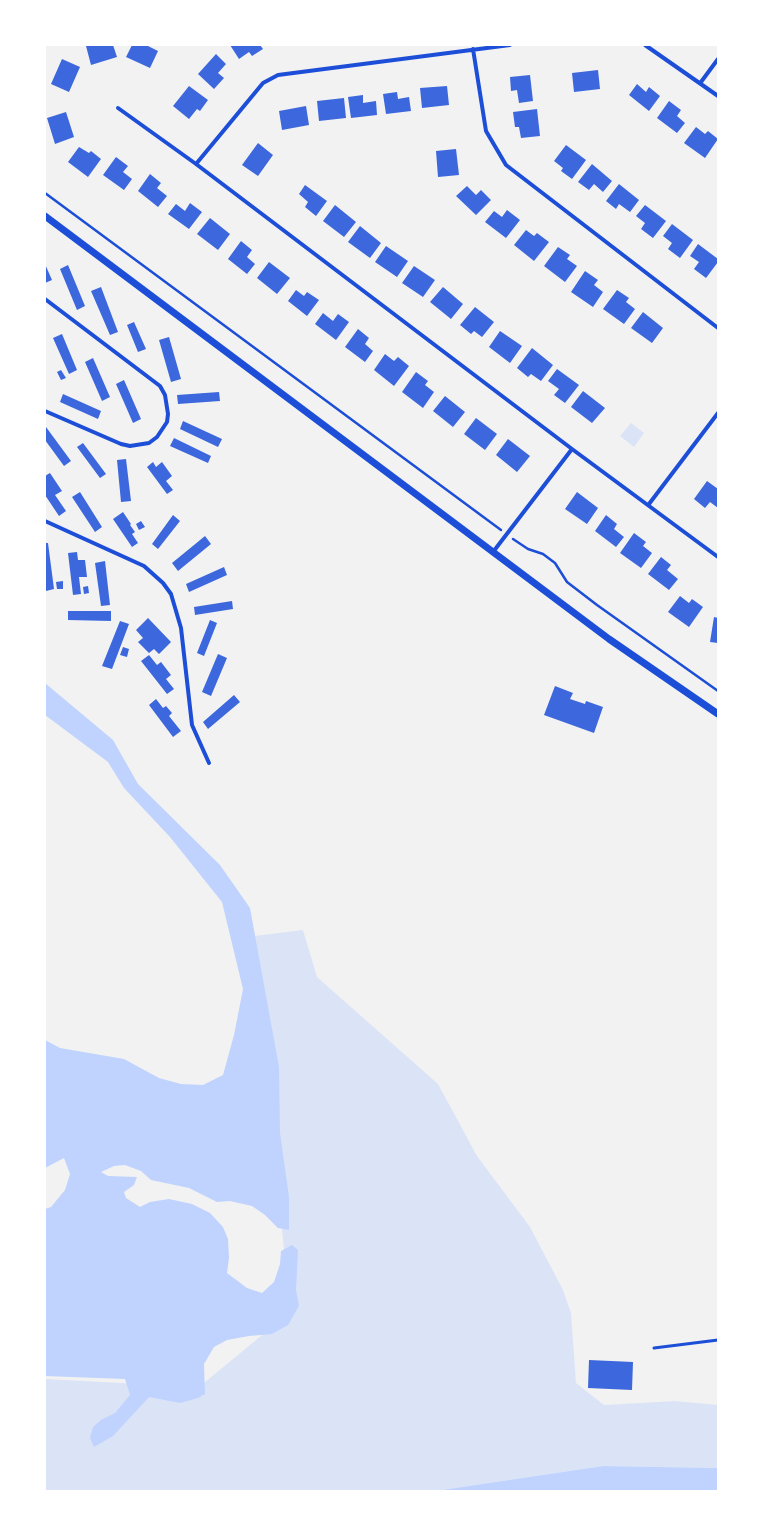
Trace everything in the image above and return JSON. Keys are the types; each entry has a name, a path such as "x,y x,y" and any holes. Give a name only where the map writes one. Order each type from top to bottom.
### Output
{"street":[{"path":"196,164 263,83 278,75 510,45"},
{"path":"645,45 701,82 718,96"},
{"path":"473,49 486,131 506,165 718,328"},
{"path":"701,82 718,59"},
{"path":"118,108 196,164 572,449 649,504 718,557"},
{"path":"45,216 609,639 718,714"},
{"path":"45,299 160,386 165,395 168,414 167,422 157,437 149,443 130,446 121,444 45,411"},
{"path":"649,504 718,413"},
{"path":"493,552 572,449"},
{"path":"45,521 144,566 164,583 171,594 181,628 192,725 200,747 209,763"}],"lane":[{"path":"654,1348 718,1340"}],"path":[{"path":"45,193 507,534 528,549 543,554 555,563 567,582 718,691"}],"shaded area":[{"path":"631,423 644,433 634,447 620,436"},
{"path":"303,930 317,977 438,1084 477,1156 530,1227 563,1290 571,1313 576,1383 604,1405 675,1401 718,1405 718,1468 603,1466 435,1491 45,1491 45,1379 199,1387 290,1312 265,1053 246,937"}],"water":[{"path":"45,683 113,740 138,784 220,865 250,908 279,1067 280,1133 289,1197 289,1230 278,1228 265,1215 252,1206 230,1201 217,1202 189,1188 151,1180 141,1171 125,1165 114,1166 101,1172 108,1176 137,1177 134,1185 124,1192 126,1198 140,1207 150,1202 169,1199 192,1204 210,1213 223,1227 228,1239 229,1258 227,1273 247,1288 262,1293 274,1282 280,1264 281,1251 292,1245 298,1250 296,1290 299,1306 288,1325 272,1334 227,1340 214,1347 204,1364 205,1394 198,1398 180,1403 149,1397 113,1436 94,1447 90,1438 93,1427 101,1420 115,1413 130,1395 125,1379 45,1376 45,1209 51,1207 65,1190 70,1174 64,1158 45,1168 45,1040 60,1048 124,1059 159,1078 181,1084 203,1085 223,1075 234,1035 243,989 222,902 170,837 124,788 108,762 45,715"},
{"path":"603,1466 718,1468 718,1491 435,1491"}],"building":[{"path":"113,45 117,57 91,65 86,46"},
{"path":"132,45 146,45 158,51 150,68 126,57"},
{"path":"230,45 260,45 263,49 252,56 249,52 239,59"},
{"path":"216,54 226,64 218,73 224,78 214,89 198,74"},
{"path":"62,59 80,67 69,92 51,84"},
{"path":"598,70 600,89 574,92 572,73"},
{"path":"530,75 533,101 519,103 517,90 511,91 510,77"},
{"path":"637,84 646,92 649,87 660,96 649,111 629,95"},
{"path":"189,86 208,100 200,111 197,109 189,119 173,106"},
{"path":"447,86 449,105 422,108 420,88"},
{"path":"397,92 398,99 409,97 411,111 386,114 383,94"},
{"path":"363,95 363,103 376,101 377,115 351,118 348,97"},
{"path":"344,98 346,118 319,121 317,101"},
{"path":"669,101 681,110 677,116 685,123 677,133 657,118"},
{"path":"306,106 309,125 282,130 279,111"},
{"path":"537,109 540,136 521,138 519,127 515,127 513,112"},
{"path":"66,112 74,137 55,144 47,118"},
{"path":"696,127 705,134 708,131 718,139 705,158 684,143"},
{"path":"258,143 273,155 258,176 242,165"},
{"path":"566,145 586,160 572,179 561,171 563,168 554,161"},
{"path":"79,147 89,153 91,151 101,159 88,177 68,162"},
{"path":"456,149 459,175 438,177 436,151"},
{"path":"116,157 128,166 123,172 132,179 124,190 103,175"},
{"path":"592,164 612,181 603,192 594,184 589,190 578,182"},
{"path":"150,174 161,183 157,188 167,196 158,207 138,191"},
{"path":"619,184 639,200 630,212 619,204 616,209 606,201"},
{"path":"305,185 327,201 316,216 305,207 308,202 299,194"},
{"path":"467,186 476,195 481,190 491,200 476,215 456,196"},
{"path":"190,203 202,212 189,229 168,214 176,204 185,211"},
{"path":"335,205 356,222 344,237 323,221"},
{"path":"645,205 666,221 653,238 641,229 645,223 636,216"},
{"path":"507,210 520,220 506,238 485,222 494,211 502,217"},
{"path":"210,218 230,234 218,250 197,234"},
{"path":"672,224 693,240 680,258 668,249 672,243 663,236"},
{"path":"360,226 381,243 370,258 348,242"},
{"path":"526,230 534,236 537,233 549,242 534,261 514,245"},
{"path":"241,241 252,250 247,257 255,264 247,274 228,259"},
{"path":"698,244 718,259 718,262 706,278 694,269 699,262 690,256"},
{"path":"386,246 408,261 397,277 375,262"},
{"path":"558,247 570,255 567,259 577,266 565,282 544,266"},
{"path":"269,262 290,278 277,294 257,278"},
{"path":"45,264 52,280 45,283"},
{"path":"68,265 85,306 77,310 60,269"},
{"path":"414,266 435,280 423,297 402,283"},
{"path":"585,271 598,280 594,285 603,292 593,307 571,292"},
{"path":"101,287 118,332 110,335 91,291"},
{"path":"443,287 463,304 451,319 430,302"},
{"path":"296,290 304,296 307,292 319,300 307,316 288,301"},
{"path":"617,290 629,298 626,302 635,309 624,324 603,309"},
{"path":"475,307 494,322 482,337 474,331 471,334 460,325"},
{"path":"643,312 663,328 652,343 631,328"},
{"path":"323,313 333,321 338,314 349,322 336,340 315,324"},
{"path":"134,322 146,349 138,352 127,325"},
{"path":"358,329 369,338 365,344 373,351 365,362 345,347"},
{"path":"500,331 522,346 510,363 489,347"},
{"path":"62,334 77,370 69,374 53,338"},
{"path":"169,337 181,379 171,382 159,340"},
{"path":"532,348 553,365 541,381 531,374 528,377 517,368"},
{"path":"385,354 394,361 398,357 409,366 394,386 374,370"},
{"path":"93,358 110,397 102,401 85,362"},
{"path":"557,369 579,385 565,403 554,395 559,389 548,381"},
{"path":"61,370 66,378 61,380 57,372"},
{"path":"416,372 428,381 425,385 434,392 423,408 402,392"},
{"path":"124,380 141,419 133,423 116,384"},
{"path":"583,391 605,408 592,423 571,407"},
{"path":"219,392 220,401 178,404 177,395"},
{"path":"63,394 101,411 98,419 60,402"},
{"path":"445,396 465,412 453,427 433,411"},
{"path":"476,418 497,434 485,450 464,434"},
{"path":"183,421 222,439 218,447 180,429"},
{"path":"46,427 71,461 64,466 45,440"},
{"path":"174,438 211,456 208,463 170,446"},
{"path":"508,439 530,456 517,472 496,455"},
{"path":"83,443 106,474 100,478 77,447"},
{"path":"126,459 131,501 121,502 117,460"},
{"path":"153,462 156,467 162,462 172,476 166,481 173,490 167,494 147,467"},
{"path":"50,473 62,491 55,495 66,511 59,516 45,495 45,476"},
{"path":"707,481 718,489 718,508 710,502 705,508 694,499"},
{"path":"80,492 102,527 95,532 72,497"},
{"path":"577,492 598,508 587,524 565,509"},
{"path":"123,512 135,532 132,534 138,543 132,547 113,519"},
{"path":"173,515 180,521 158,549 152,544"},
{"path":"606,515 617,524 614,529 624,537 616,547 595,531"},
{"path":"141,521 145,527 139,530 136,524"},
{"path":"634,533 646,542 643,546 652,553 641,568 620,553"},
{"path":"205,536 211,544 178,571 172,563"},
{"path":"45,543 48,543 54,589 46,591"},
{"path":"77,552 78,560 85,560 87,577 79,577 81,594 73,595 68,553"},
{"path":"661,557 671,565 667,570 678,579 669,590 648,574"},
{"path":"105,561 110,605 101,606 95,563"},
{"path":"224,567 227,575 189,592 186,584"},
{"path":"63,581 63,589 57,589 56,582"},
{"path":"88,586 89,593 84,594 83,587"},
{"path":"680,596 689,603 692,599 703,607 689,627 668,612"},
{"path":"232,601 233,609 195,615 194,607"},
{"path":"68,611 111,611 111,621 68,620"},
{"path":"714,617 718,618 718,643 710,642"},
{"path":"148,618 171,642 159,654 154,649 149,653 138,642 143,638 136,630"},
{"path":"210,620 217,623 204,656 197,653"},
{"path":"120,621 129,624 112,669 102,666"},
{"path":"123,647 129,649 127,657 120,655"},
{"path":"218,654 227,658 211,696 202,692"},
{"path":"149,655 157,665 161,662 171,675 166,679 174,689 167,694 141,661"},
{"path":"555,686 573,693 570,699 585,704 586,701 603,707 594,733 544,715"},
{"path":"234,695 240,702 208,729 203,722"},
{"path":"156,699 163,708 166,706 172,713 169,716 181,731 173,737 149,705"},
{"path":"589,1360 633,1362 632,1390 588,1388"}]}
